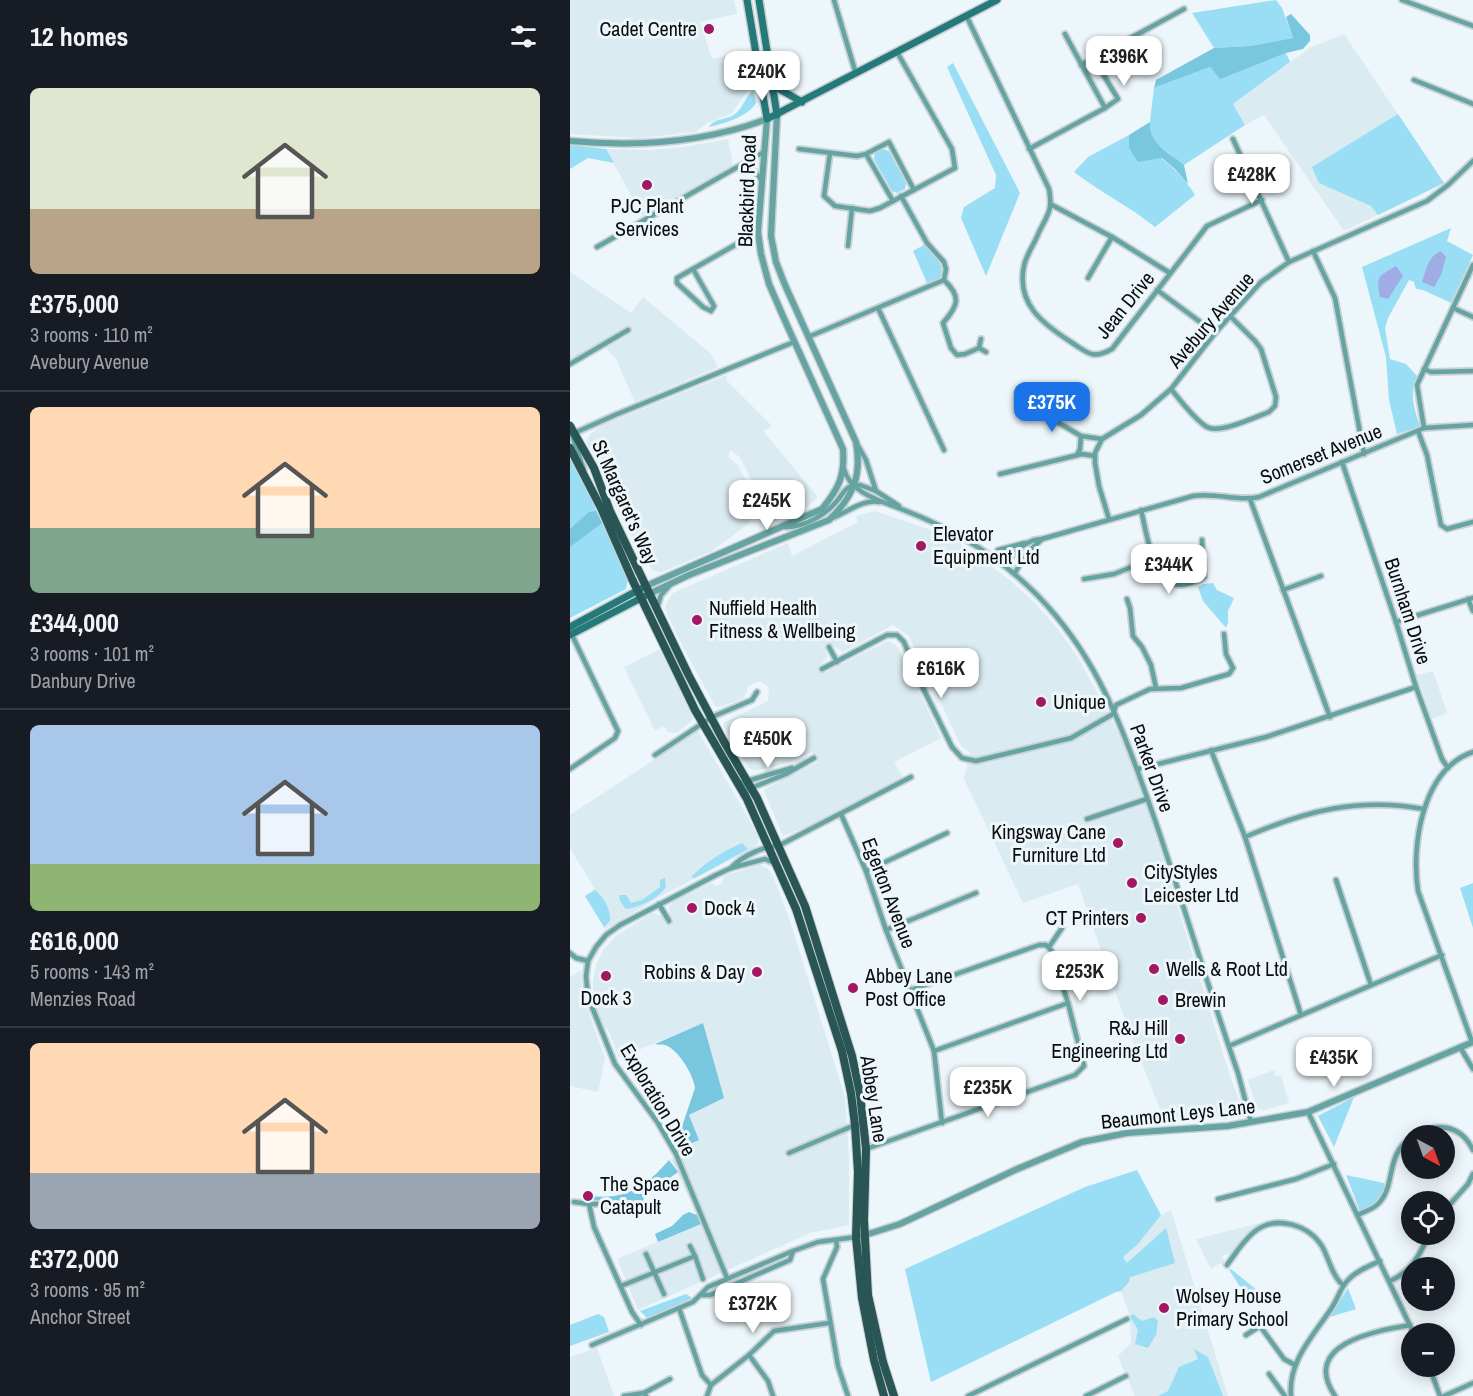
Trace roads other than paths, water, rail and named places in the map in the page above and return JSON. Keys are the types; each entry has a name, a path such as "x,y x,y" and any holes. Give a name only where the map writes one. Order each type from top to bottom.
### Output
{"main road":[{"name":"Blackbird Road","path":"747,0 766,118"},
{"name":"Blackbird Road","path":"759,0 777,115"},
{"path":"766,118 777,115 997,0"},
{"path":"772,85 802,102"},
{"name":"St Margaret's Way","path":"570,426 572,434 594,468 644,592"},
{"name":"St Margaret's Way","path":"570,448 644,592"},
{"path":"570,632 644,592"},
{"name":"Abbey Lane","path":"644,592 657,608 766,818 771,835 770,850 805,906 852,1056 860,1094 866,1149 865,1235 868,1295 883,1362 894,1396"},
{"name":"Abbey Lane","path":"644,592 702,723 747,799 796,909 842,1051 855,1125 858,1172 856,1237 867,1327 884,1396"}],"street":[{"path":"834,0 856,74"},
{"path":"1402,0 1473,26"},
{"path":"1082,65 1184,9"},
{"path":"966,15 1048,189 1052,205 1112,237 1170,273"},
{"path":"1065,34 1105,108"},
{"path":"830,153 824,196 835,206 870,211 955,168 952,149 897,52"},
{"path":"1029,149 1118,99 1094,58"},
{"path":"1413,80 1473,104"},
{"name":"Blackbird Road","path":"777,115 771,236 776,262 856,442 859,458 859,471 854,485 841,508 829,520"},
{"path":"570,141 652,143 705,136 751,125 766,118"},
{"name":"Blackbird Road","path":"766,118 758,232 760,254 769,284 843,449 844,469"},
{"path":"1233,138 1289,262"},
{"path":"799,149 857,156 889,142 914,189"},
{"path":"597,247 764,152"},
{"path":"866,154 893,201"},
{"name":"Avebury Avenue","path":"1095,456 1102,439 1141,415 1171,389 1215,333 1261,282 1289,262 1426,201 1448,185 1473,161"},
{"path":"741,167 753,169 762,180"},
{"path":"901,196 927,243 944,262 946,269 944,280"},
{"name":"Jean Drive","path":"1052,205 1024,266 1024,292 1034,313 1046,326 1092,356 1102,355 1112,349 1207,226 1262,200"},
{"path":"848,246 852,208"},
{"path":"693,268 714,306 711,311 703,307 677,283 677,278 693,268 758,232"},
{"path":"1088,278 1112,237"},
{"path":"1313,251 1335,298 1364,454"},
{"path":"1424,428 1417,385 1473,265"},
{"path":"587,482 572,434 944,280"},
{"path":"944,280 957,297 956,307 943,323 951,348 957,354 965,354 979,348"},
{"path":"1158,290 1215,333"},
{"path":"878,308 944,450"},
{"path":"1453,308 1473,317"},
{"path":"1171,389 1205,426 1213,429 1269,412 1275,406 1276,397 1261,349 1256,341 1230,316"},
{"path":"570,364 628,330"},
{"path":"979,348 981,339"},
{"path":"979,348 986,352"},
{"path":"1424,369 1431,372 1473,371"},
{"path":"1026,392 1035,409 1081,436 1102,439"},
{"name":"Somerset Avenue","path":"998,550 1203,494 1250,499 1424,428 1473,425"},
{"path":"1418,431 1426,455 1441,525 1447,529 1473,522"},
{"path":"1077,455 1081,436"},
{"path":"856,442 866,460 876,491"},
{"path":"1000,474 1082,454 1095,456 1099,486 1108,519"},
{"name":"Burnham Drive","path":"1342,462 1416,687 1442,759 1448,768"},
{"path":"644,592 751,540 822,509 835,491 844,469"},
{"name":"Parker Drive","path":"844,469 848,480 862,492 957,534 1004,564 1054,614 1079,645 1115,709 1138,769 1248,1104 1251,1122"},
{"path":"785,526 793,527 819,516 837,501 845,489 854,485"},
{"name":"Parker Drive","path":"854,485 876,491 894,501 903,510"},
{"path":"1250,499 1330,717"},
{"path":"644,592 848,513 871,500 885,502"},
{"path":"1141,510 1154,558 1163,577 1172,584 1183,585 1202,579 1205,573 1202,540"},
{"path":"1015,573 1025,555 1042,539"},
{"path":"751,540 754,549"},
{"name":"Somerset Avenue","path":"1004,564 1026,543"},
{"path":"1084,579 1114,574 1154,558"},
{"path":"1283,590 1321,576"},
{"path":"657,608 661,595 671,583"},
{"path":"1396,622 1471,598 1473,611"},
{"path":"1127,599 1133,636 1142,647 1151,665 1156,688"},
{"path":"570,632 618,731 615,738 570,769"},
{"path":"822,669 887,635 892,634 901,638 952,747 958,755 971,761 989,759 1071,738 1113,714 1116,705 1134,696 1156,688 1180,688 1232,672 1233,664 1226,654 1224,634"},
{"path":"829,647 837,662"},
{"path":"1138,769 1266,737 1416,687"},
{"path":"655,755 712,717 752,700 757,692"},
{"path":"1211,750 1245,837 1301,1015"},
{"path":"1473,752 1464,755 1448,768 1434,786 1424,808 1420,822 1416,878 1418,891 1473,1042"},
{"path":"734,778 748,785 786,774 814,758"},
{"path":"748,785 795,768"},
{"path":"570,953 576,958 588,961 606,935 636,916 911,777"},
{"path":"747,799 748,785"},
{"path":"1087,819 1148,799"},
{"path":"1245,837 1286,820 1321,810 1358,804 1397,804 1424,808"},
{"name":"Egerton Avenue","path":"841,814 866,871 886,930 934,1051 942,1123"},
{"path":"866,871 947,832"},
{"path":"731,868 736,862 770,850"},
{"path":"1336,880 1371,985"},
{"path":"886,930 976,893"},
{"path":"658,904 669,921"},
{"path":"866,1149 1075,1075 1082,1070 1084,1062 1050,948 1062,928"},
{"path":"911,990 1040,945 1050,948"},
{"path":"1229,1046 1442,956"},
{"name":"Exploration Drive","path":"588,961 586,976 588,997 615,1064 658,1123 676,1154 727,1278"},
{"path":"934,1051 1068,1003"},
{"name":"Beaumont Leys Lane","path":"856,1237 900,1224 1015,1170 1082,1142 1127,1133 1207,1129 1268,1121 1308,1112 1473,1042"},
{"path":"1460,1047 1473,1069"},
{"path":"1308,1112 1409,1323"},
{"path":"789,1153 855,1125"},
{"path":"1455,1131 1464,1136 1473,1150"},
{"path":"1357,1215 1377,1205 1386,1194 1392,1160 1401,1148"},
{"path":"1218,1199 1296,1179 1334,1164"},
{"path":"1455,1199 1468,1184 1473,1174"},
{"path":"574,1202 605,1204"},
{"path":"589,1204 594,1227 640,1325"},
{"path":"1227,1265 1246,1239 1259,1228 1274,1224 1289,1224 1303,1228 1316,1238 1338,1280 1343,1285"},
{"path":"592,1345 693,1302 708,1287 792,1251 818,1242 856,1237"},
{"path":"836,1240 837,1247 823,1279 838,1366 848,1396"},
{"path":"1390,1281 1408,1272 1424,1245"},
{"path":"690,1246 703,1279"},
{"path":"701,1295 710,1295 790,1260 792,1251"},
{"path":"646,1254 664,1294"},
{"path":"621,1287 694,1256"},
{"path":"1291,1396 1295,1365 1309,1338 1332,1308 1343,1285 1353,1275 1380,1261"},
{"path":"679,1308 702,1376 711,1385"},
{"path":"968,1396 1127,1319"},
{"path":"707,1396 711,1385 749,1355 774,1331 829,1323"},
{"path":"1246,1335 1260,1326 1284,1359 1295,1365"},
{"path":"1335,1396 1327,1384 1327,1366 1335,1350 1353,1339 1401,1327"},
{"path":"749,1355 768,1381 773,1396"},
{"path":"1269,1374 1285,1396"},
{"path":"1086,1396 1126,1376"},
{"path":"1434,1377 1442,1396 1473,1383"},
{"path":"624,1396 639,1392 645,1394 670,1379"}],"place":[{"name":"Cadet Centre","path":"709,29"},
{"name":"PJC Plant Services","path":"647,185"},
{"name":"Elevator Equipment Ltd","path":"921,546"},
{"name":"Nuffield Health Fitness & Wellbeing","path":"697,620"},
{"name":"Unique","path":"1041,702"},
{"name":"Kingsway Cane Furniture Ltd","path":"1118,843"},
{"name":"CityStyles Leicester Ltd","path":"1132,883"},
{"name":"Dock 4","path":"692,908"},
{"name":"CT Printers","path":"1141,918"},
{"name":"Wells & Root Ltd","path":"1154,969"},
{"name":"Robins & Day","path":"757,972"},
{"name":"Dock 3","path":"606,976"},
{"name":"Abbey Lane Post Office","path":"853,988"},
{"name":"Brewin","path":"1163,1000"},
{"name":"R&J Hill Engineering Ltd","path":"1180,1039"},
{"name":"The Space Catapult","path":"588,1196"},
{"name":"Wolsey House Primary School","path":"1164,1308"}]}
